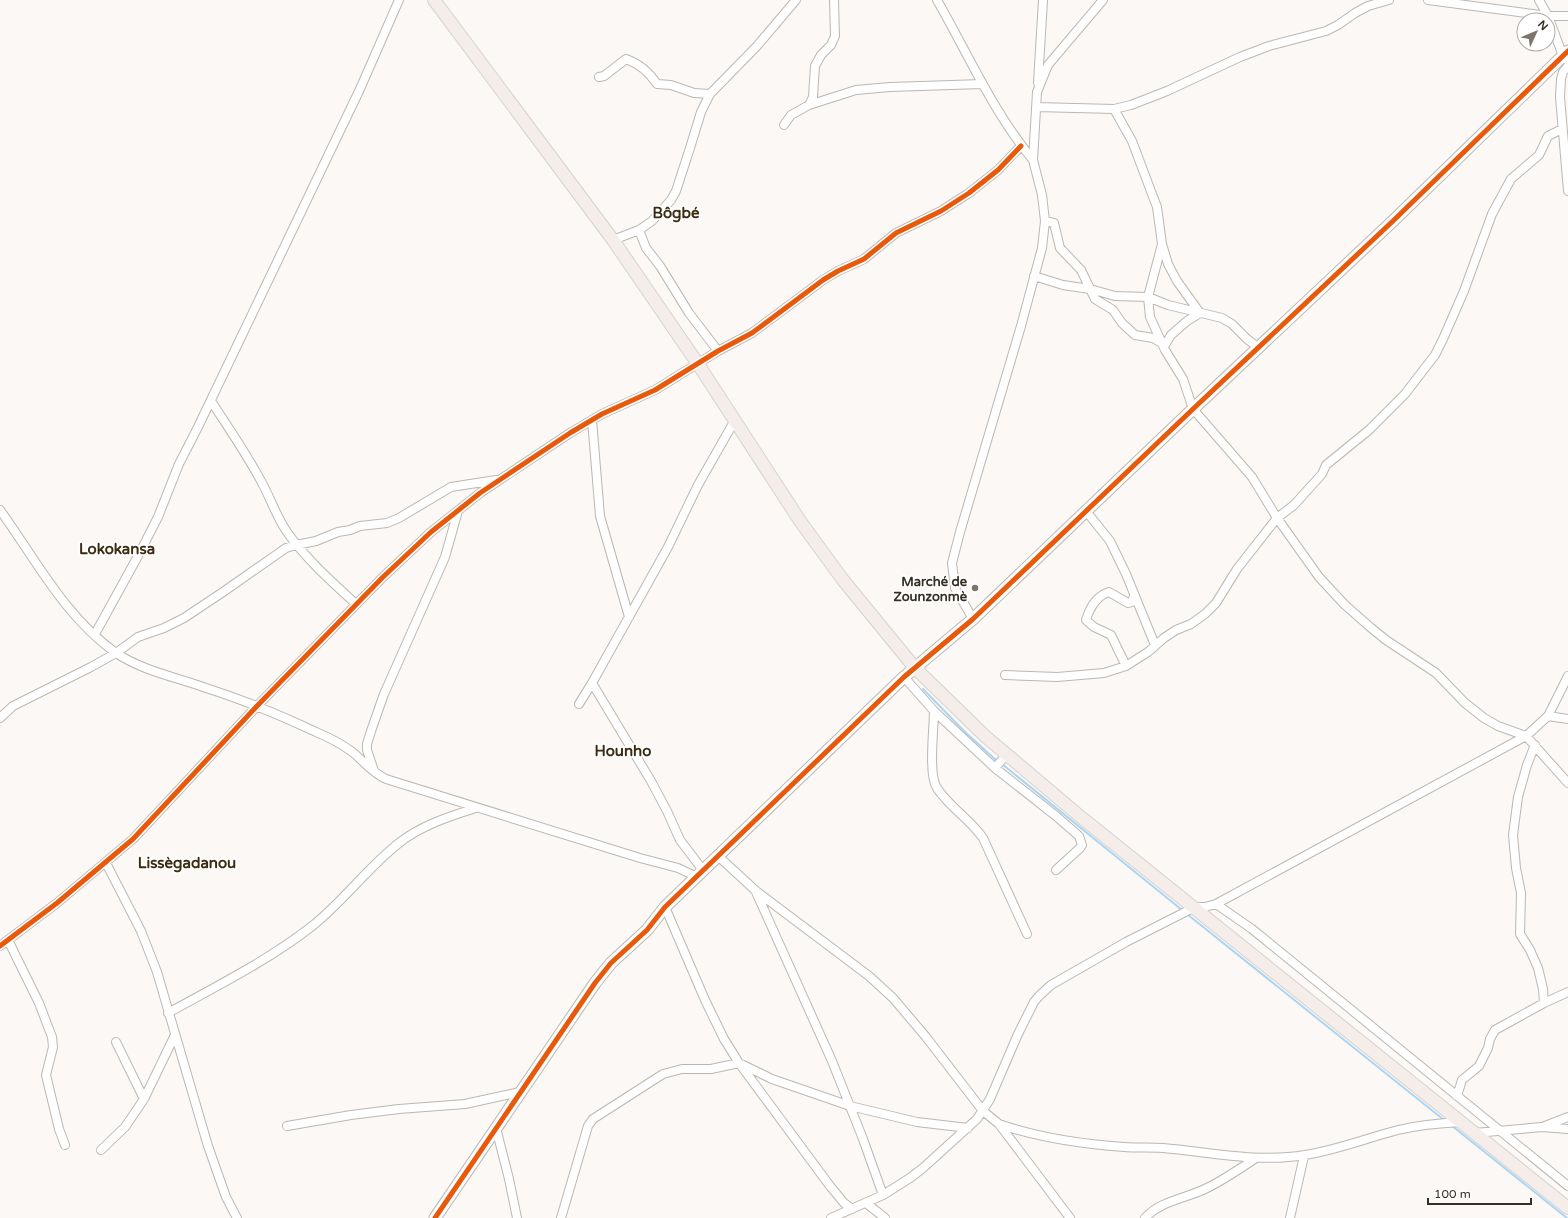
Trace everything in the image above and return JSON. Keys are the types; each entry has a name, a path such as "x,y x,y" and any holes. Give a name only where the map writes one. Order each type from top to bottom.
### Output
{"main road":[{"path":"434,0 613,240 698,364 800,521 830,562 867,611 915,668 1000,762 1082,818 1195,907 1568,1208"}],"street":[{"path":"95,634 158,516 179,464 360,89 399,0"},
{"path":"809,105 813,97 815,66 821,55 832,45 835,36 834,0"},
{"path":"937,0 982,84 1021,146 1033,160"},
{"path":"973,619 955,588 952,563 1021,326 1042,248 1045,220 1042,195 1033,160 1043,0"},
{"path":"1037,92 1048,65 1103,0"},
{"path":"1036,107 1114,108 1131,104 1168,91 1240,57 1299,37 1326,31 1362,10 1389,0"},
{"path":"1428,0 1518,12"},
{"path":"1539,0 1546,12"},
{"path":"613,240 639,230 652,221 671,200 676,191 701,112 710,94 757,46 791,2"},
{"path":"1556,16 1568,16"},
{"path":"435,1218 595,983 611,963 647,930 665,907 717,855 904,677 973,619 1566,56 1556,34"},
{"path":"599,77 604,76 626,59 635,62 643,68 651,75 657,84 671,86 694,93 710,94"},
{"path":"1568,66 1563,72 1561,79 1560,98 1568,191"},
{"path":"784,124 791,115 809,105 856,90 890,87 982,84"},
{"path":"1114,108 1132,141 1157,207 1162,244 1168,264 1177,281 1200,313"},
{"path":"1005,675 1057,677 1104,673 1126,666 1176,630 1191,624 1216,603 1237,569 1278,518 1294,505 1322,474 1326,465 1369,430 1405,394 1418,378 1435,354 1443,339 1464,291 1492,214 1512,179 1539,155 1548,136 1562,129"},
{"path":"0,946 106,863 133,839 257,706 356,604 431,532 499,479 592,420 655,390 718,351 752,333 823,280 864,259 896,233 941,211 969,193 998,170 1021,146"},
{"path":"1045,220 1054,223 1060,248 1081,270 1095,299 1113,310 1122,324 1135,335 1153,338 1165,345 1171,335 1200,313"},
{"path":"639,230 646,248 660,266 689,314 718,351"},
{"path":"1162,244 1148,297 1150,317 1162,343 1184,378 1193,409 1252,477 1278,518 1319,577 1344,604 1370,627 1386,640 1436,673 1465,703 1484,718 1498,726 1526,736 1568,783"},
{"path":"1034,276 1063,285 1090,289 1115,296 1148,297 1168,305 1222,318 1232,324 1259,348"},
{"path":"1113,310 1115,296"},
{"path":"210,401 262,482 276,514 296,545 356,604"},
{"path":"592,420 600,516 629,617"},
{"path":"579,704 592,684 668,547 698,485 735,420"},
{"path":"0,718 13,706 116,653 138,637 164,628 184,618 286,548 316,541 332,534 360,526 376,526 387,523 399,518 451,487 499,479"},
{"path":"0,510 39,568 77,619 116,653 144,668 206,687 257,706 318,732 345,747 376,774 386,779 640,858 699,873"},
{"path":"376,774 367,750 369,737 384,694 444,558 458,511"},
{"path":"1086,511 1110,541 1126,574 1155,646"},
{"path":"1126,666 1111,635 1094,628 1086,620 1089,609 1102,594 1109,592 1128,603 1132,602 1134,596"},
{"path":"831,1218 883,1195 923,1168 968,1128 983,1111 990,1099 1028,1014 1039,996 1051,985 1126,942 1195,907 1205,907 1216,904 1526,736 1548,716 1568,676"},
{"path":"904,677 934,711 1000,762 1079,836 1082,845 1080,848 1056,870"},
{"path":"592,684 651,781 680,840 699,873"},
{"path":"934,711 932,765 934,783 942,794 976,828 983,838 1027,934"},
{"path":"1548,716 1568,719"},
{"path":"1535,745 1527,765 1518,797 1512,835 1521,893 1520,934 1530,950 1538,968 1543,989 1544,1003"},
{"path":"168,1013 280,950 312,926 399,842 433,824 476,808"},
{"path":"717,855 756,891 869,976 893,998 926,1037 983,1111 999,1124 1070,1218"},
{"path":"106,863 141,931 176,1035 208,1146 226,1197 237,1218"},
{"path":"756,891 832,1061 883,1195"},
{"path":"1216,904 1263,938 1568,1186"},
{"path":"665,907 724,1039 739,1063 830,1186 852,1209"},
{"path":"8,940 39,1003 52,1037 52,1047 46,1075 59,1129 65,1145"},
{"path":"1457,1096 1462,1080 1478,1066 1488,1048 1490,1039 1495,1030 1544,1003 1568,992"},
{"path":"101,1150 125,1127 144,1099 176,1035"},
{"path":"116,1042 144,1099"},
{"path":"561,1218 580,1156 584,1135 593,1119 670,1071 710,1068 739,1063 772,1079 850,1106 917,1122 968,1128"},
{"path":"288,1126 351,1115 465,1104 520,1092"},
{"path":"1542,1127 1568,1117"},
{"path":"999,1124 1017,1131 1063,1141 1124,1147 1162,1148 1256,1158 1304,1156 1336,1149 1398,1130 1425,1124 1462,1122"},
{"path":"1475,1132 1542,1127 1568,1129"},
{"path":"496,1128 517,1218"},
{"path":"1290,1218 1304,1156"},
{"path":"1145,1218 1164,1205 1209,1188 1256,1158"},
{"path":"866,1203 885,1218"}],"waterway":[{"path":"923,689 964,731 998,762"},
{"path":"1002,764 1182,910"},
{"path":"1187,914 1444,1120"},
{"path":"1451,1125 1567,1218"}],"cycle path":[{"path":"435,1218 595,983 611,963 647,930 665,907 904,677 973,619 1394,220 1568,51"},
{"path":"0,946 57,903 133,839 257,706 383,577 431,532 480,493 570,433 602,414 655,390 718,351 752,333 823,280 864,259 896,233 941,211 969,193 998,170 1021,146"}],"place":[{"name":"Marché de Zounzonmè","path":"975,588"}],"district":[{"name":"Bôgbé","path":"676,213"},
{"name":"Lokokansa","path":"117,549"},
{"name":"Hounho","path":"623,751"},
{"name":"Lissègadanou","path":"187,863"}]}
